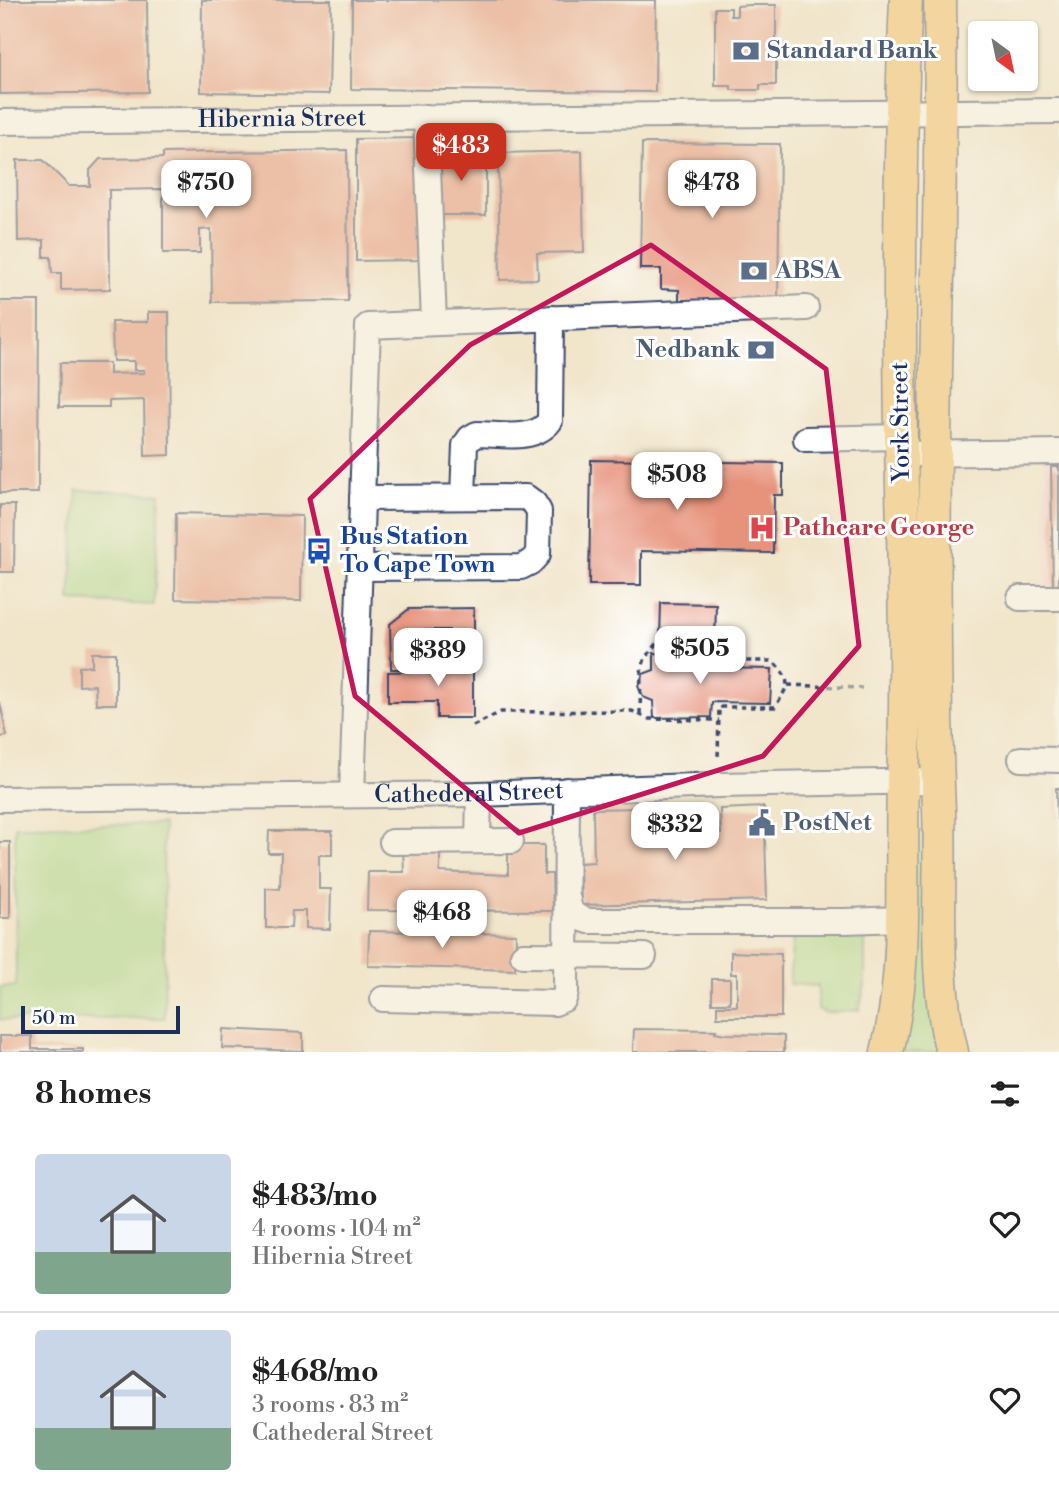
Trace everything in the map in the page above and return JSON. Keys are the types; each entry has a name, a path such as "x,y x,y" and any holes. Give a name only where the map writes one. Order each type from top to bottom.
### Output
{"main road":[{"name":"York Street","path":"887,1052 899,997 902,919 906,670 901,445 901,113 906,0"},
{"name":"York Street","path":"940,0 941,113 934,455 940,976 944,1016 952,1052"}],"street":[{"name":"Hibernia Street","path":"0,122 1059,111"},
{"path":"426,117 434,323"},
{"path":"352,795 368,326 806,308"},
{"path":"463,496 465,445 470,438 477,434 532,434 544,429 550,421 551,318"},
{"path":"806,439 901,445 934,455 1059,452"},
{"path":"360,568 521,566 531,562 538,554 539,511 534,503 526,498 362,498"},
{"path":"1020,598 1059,598"},
{"path":"1021,759 1059,760"},
{"name":"Cathederal Street","path":"0,799 479,794 719,785 938,781"},
{"path":"383,999 555,1003 564,999 568,956 567,790"},
{"path":"478,841 479,794"},
{"path":"392,842 510,841"},
{"path":"568,900 569,910 576,917 589,921 902,919"},
{"path":"523,956 644,956"}],"path":[{"path":"640,714 641,672 645,658 657,644 719,646 736,661 773,662 788,677 788,685 775,707 719,706 718,760"},
{"path":"788,685 862,688"},
{"path":"473,726 501,712 632,711 649,719 719,720"}],"highlighted area":[{"path":"651,245 826,369 859,646 763,756 519,833 355,696 310,499 470,345"}],"shaded area":[{"path":"1045,456 1059,456 1059,602 1046,602"}],"green space":[{"path":"77,490 160,494 154,605 70,601"},
{"path":"163,824 165,1018 0,1020 0,987 16,986 15,826"},
{"path":"940,831 952,1052 887,1052 902,832"},
{"path":"865,932 865,985 859,1010 825,1013 818,1009 818,986 789,984 793,935"}],"building":[{"path":"0,0 147,0 148,92 0,94"},
{"path":"202,0 331,0 329,94 201,92"},
{"path":"352,0 656,0 655,92 351,89"},
{"name":"Standard Bank","path":"776,5 776,85 760,85 760,90 731,90 731,86 715,86 715,8 731,8 731,16 737,16 737,6"},
{"path":"420,138 420,260 356,261 356,139"},
{"path":"642,143 780,144 778,303 679,303 679,290 661,289 661,269 640,269"},
{"path":"347,150 348,301 212,302 211,229 200,230 200,253 163,253 163,189 109,190 110,289 61,290 61,273 52,273 51,257 44,257 44,240 18,241 17,160 43,160 69,186 90,186 90,170 100,159 163,158 163,153"},
{"path":"437,150 486,150 486,215 436,215"},
{"path":"582,151 584,252 537,253 538,279 500,280 498,153"},
{"path":"0,301 39,301 38,493 0,493"},
{"path":"148,312 169,312 170,455 145,456 144,400 109,401 109,407 59,407 60,363 109,363 109,374 144,373 144,370 134,370 134,361 113,361 112,322 148,322"},
{"path":"591,460 783,463 783,495 774,495 773,553 641,551 641,585 589,585"},
{"path":"1051,467 1059,467 1059,587 1053,587"},
{"path":"0,505 15,505 14,572 0,572"},
{"path":"176,513 302,516 301,601 175,599"},
{"path":"661,603 716,604 715,640 660,639"},
{"path":"474,608 474,655 449,655 449,630 416,630 411,635 412,669 391,669 390,624 409,609"},
{"path":"92,653 116,653 116,704 96,704 95,685 79,686 79,667 92,666"},
{"path":"654,653 712,656 713,668 772,669 770,703 712,702 711,717 654,718 653,701 643,697 638,686 643,674 654,670"},
{"path":"438,659 473,659 473,718 437,718 437,702 388,702 388,672 438,671"},
{"path":"0,702 7,736 0,737"},
{"path":"1056,788 1059,788 1059,819 1057,819"},
{"path":"764,807 767,900 581,905 580,863 594,862 593,809 639,808 640,836 721,834 720,809"},
{"path":"269,831 332,831 332,855 319,855 319,889 331,889 330,929 306,928 306,911 292,911 291,928 266,928 266,888 280,889 281,853 268,853"},
{"path":"0,842 10,842 10,918 0,918"},
{"path":"508,845 544,845 544,874 552,874 553,911 367,910 368,872 404,872 403,848 440,850 440,872 508,875"},
{"path":"369,931 516,934 515,970 368,966"},
{"path":"731,952 781,954 781,1017 717,1017 717,1006 737,1006 737,974 731,974"},
{"path":"712,979 730,979 730,1003 712,1003"},
{"path":"223,1029 303,1033 303,1051 222,1048"},
{"path":"634,1029 716,1030 715,1032 725,1034 778,1035 784,1036 784,1052 633,1052"},
{"path":"0,1036 32,1036 32,1049 83,1049 83,1052 0,1052"}],"place":[{"name":"Standard Bank","path":"746,51"},
{"name":"ABSA","path":"754,271"},
{"name":"Nedbank","path":"761,350"},
{"name":"Pathcare George","path":"762,528"},
{"name":"Bus Station To Cape Town","path":"319,551"},
{"name":"PostNet","path":"762,823"}]}
